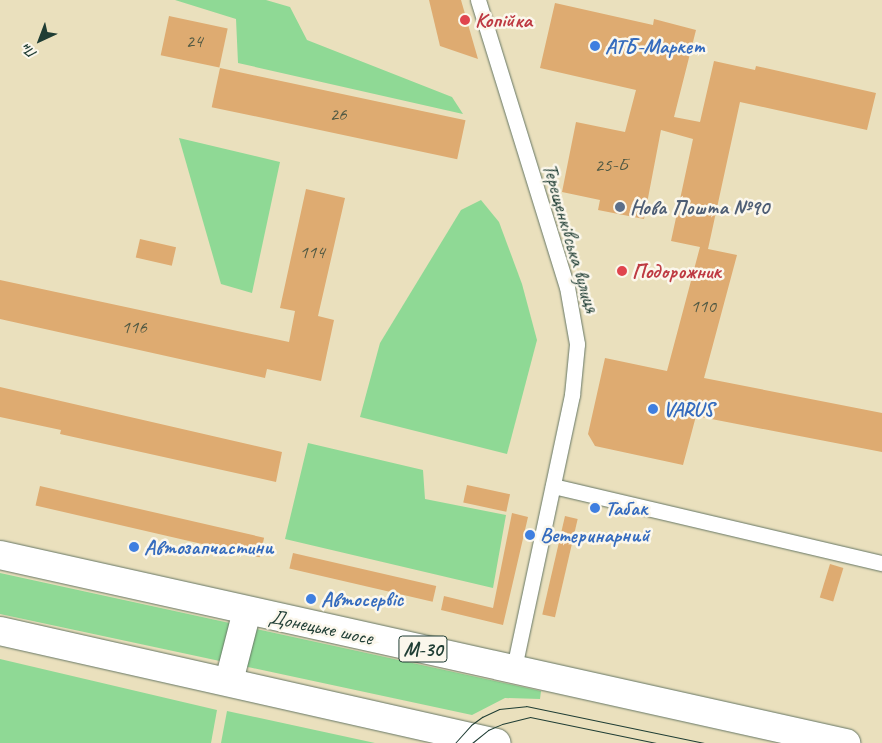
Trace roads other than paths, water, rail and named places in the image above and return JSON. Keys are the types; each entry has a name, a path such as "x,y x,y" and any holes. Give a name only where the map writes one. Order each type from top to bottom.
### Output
{"highway":[{"name":"Донецьке шосе","path":"0,556 514,668 846,743"},
{"path":"229,681 248,611"},
{"path":"0,631 229,681 497,743"}],"street":[{"name":"Терещенківська вулиця","path":"478,0 567,287 577,344 572,395 514,668"},
{"path":"553,486 882,562"}],"tram line":[{"path":"455,743 471,725 482,717 499,709 526,706 704,743"},
{"path":"472,743 488,730 502,724 530,717 657,743"}],"place":[{"name":"Копійка","path":"465,20"},
{"name":"АТБ-Маркет","path":"595,46"},
{"name":"Нова Пошта №90","path":"620,207"},
{"name":"Подорожник","path":"622,271"},
{"name":"VARUS","path":"653,409"},
{"name":"Табак","path":"595,508"},
{"name":"Ветеринарний","path":"530,535"},
{"name":"Автозапчастини","path":"134,547"},
{"name":"Автосервіс","path":"311,599"}]}
